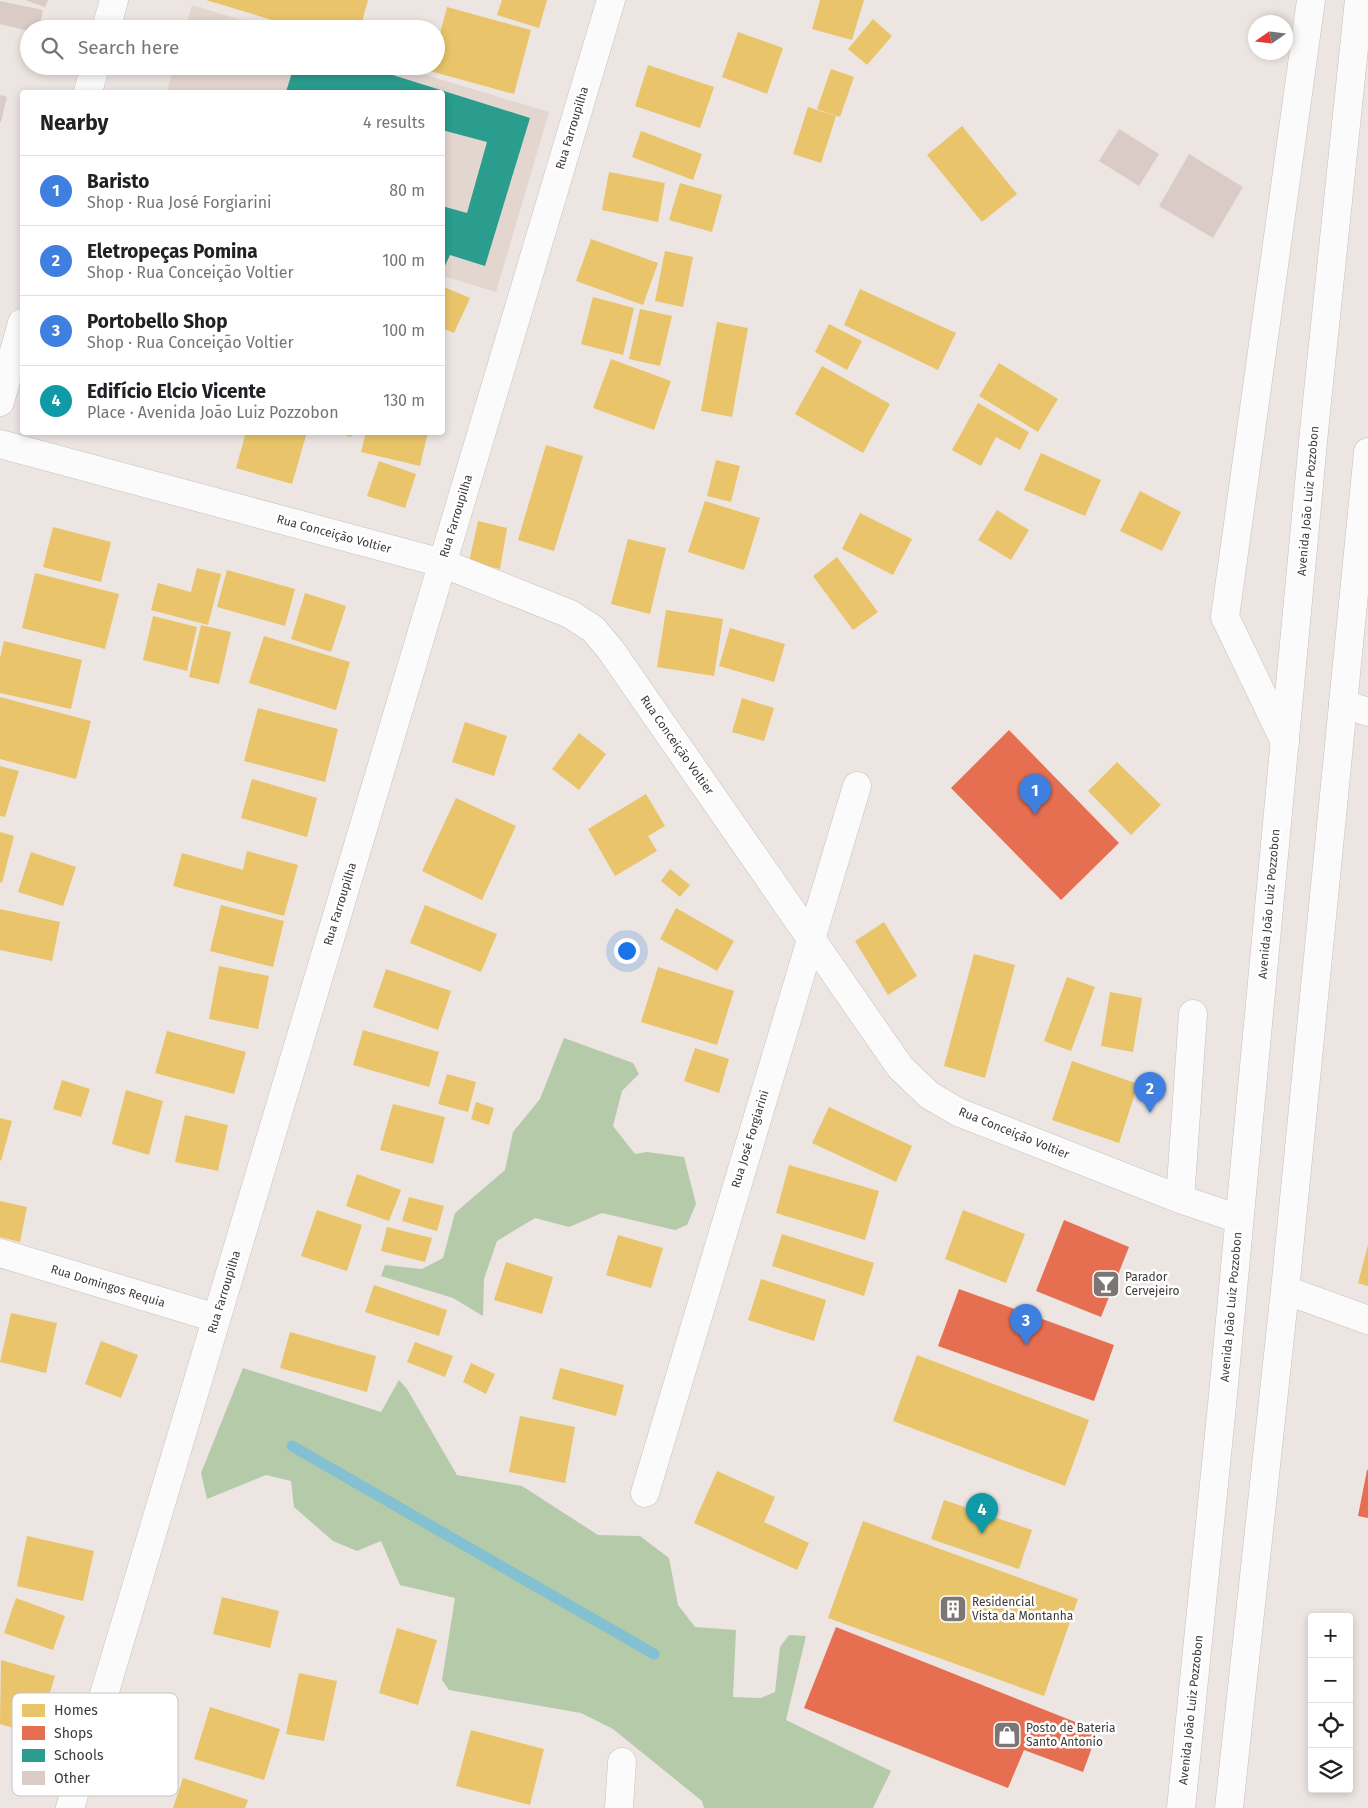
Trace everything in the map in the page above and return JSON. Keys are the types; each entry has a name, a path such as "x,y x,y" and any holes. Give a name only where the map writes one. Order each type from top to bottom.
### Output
{"street":[{"path":"108,20 114,0"},
{"name":"Rua Farroupilha","path":"104,1693 611,0"},
{"path":"1285,742 1225,616 1311,0"},
{"name":"Avenida João Luiz Pozzobon","path":"1181,1808 1315,421 1359,0"},
{"path":"89,90 93,75"},
{"path":"0,402 20,329"},
{"name":"Rua Conceição Voltier","path":"0,444 442,563 570,614 593,629 616,657 900,1067 929,1095 958,1112 1180,1199 1239,1219"},
{"path":"1229,1808 1284,1290 1355,708 1368,452"},
{"name":"Rua José Forgiarini","path":"645,1493 857,786"},
{"path":"1180,1199 1193,1014"},
{"name":"Rua Domingos Requia","path":"0,1253 216,1318"},
{"path":"1284,1290 1368,1320"},
{"path":"619,1808 622,1762"},
{"name":"Rua Farroupilha","path":"70,1808 74,1796"}],"shaded area":[{"path":"192,5 241,20 188,20"},
{"path":"172,75 426,75 549,112 496,292 445,277 445,90 168,90"}],"green space":[{"path":"564,1038 633,1063 639,1074 622,1091 613,1126 635,1154 647,1152 684,1157 696,1204 687,1225 675,1230 602,1213 569,1227 535,1218 497,1241 484,1279 483,1316 453,1298 381,1276 385,1265 422,1269 443,1258 455,1213 505,1170 513,1132 540,1099"},
{"path":"243,1368 381,1412 399,1380 407,1389 457,1475 522,1486 598,1535 640,1536 669,1558 678,1605 695,1627 736,1630 733,1697 761,1698 775,1692 780,1647 789,1635 806,1636 786,1720 891,1771 873,1808 704,1808 702,1801 613,1729 581,1713 449,1690 442,1680 455,1598 400,1585 381,1541 357,1551 333,1541 294,1507 291,1481 266,1475 207,1499 201,1473"}],"building: Homes":[{"path":"206,0 368,0 362,20 272,20"},
{"path":"502,0 547,0 539,28 497,15"},
{"path":"820,0 864,0 852,40 812,29"},
{"path":"447,7 531,30 514,94 445,75 444,20"},
{"path":"873,19 892,36 867,65 848,49"},
{"path":"738,32 783,48 767,94 722,77"},
{"path":"648,65 714,87 700,128 635,106"},
{"path":"831,69 854,77 840,117 817,109"},
{"path":"808,107 836,116 821,163 793,154"},
{"path":"962,126 1017,194 982,222 927,155"},
{"path":"641,131 702,154 693,180 632,157"},
{"path":"609,172 665,183 658,222 602,210"},
{"path":"680,183 722,195 712,232 669,220"},
{"path":"591,239 658,263 643,305 576,281"},
{"path":"665,251 693,257 683,307 655,301"},
{"path":"445,287 470,298 454,333 445,329"},
{"path":"860,289 956,333 938,370 844,325"},
{"path":"593,297 634,308 623,355 581,344"},
{"path":"640,309 672,316 660,366 629,359"},
{"path":"717,322 748,328 732,417 701,411"},
{"path":"829,324 862,341 847,370 815,352"},
{"path":"611,359 671,381 654,430 593,408"},
{"path":"999,363 1058,399 1038,432 979,396"},
{"path":"822,366 890,404 863,453 795,414"},
{"path":"978,403 1029,432 1020,450 996,437 981,466 952,450"},
{"path":"245,435 306,435 292,484 236,468"},
{"path":"365,435 427,435 420,466 361,452"},
{"path":"546,445 583,456 554,551 518,540"},
{"path":"1041,453 1101,480 1085,516 1024,490"},
{"path":"716,460 740,466 731,502 707,496"},
{"path":"379,461 416,474 405,508 367,496"},
{"path":"1140,491 1181,512 1162,551 1120,531"},
{"path":"705,501 760,518 744,570 688,552"},
{"path":"997,510 1029,530 1011,560 978,540"},
{"path":"860,513 912,539 893,575 842,549"},
{"path":"478,521 507,528 500,569 469,562"},
{"path":"53,527 111,542 101,582 43,567"},
{"path":"628,539 666,548 650,614 611,604"},
{"path":"837,557 878,612 853,630 813,576"},
{"path":"197,568 221,574 208,625 151,610 158,583 191,592"},
{"path":"227,570 295,589 285,626 217,607"},
{"path":"35,573 119,594 105,649 22,628"},
{"path":"305,593 346,606 331,652 291,639"},
{"path":"666,610 723,619 714,676 657,667"},
{"path":"153,616 197,627 187,671 143,660"},
{"path":"201,625 231,632 219,684 189,677"},
{"path":"730,628 785,644 774,682 719,666"},
{"path":"264,636 350,662 336,710 249,683"},
{"path":"4,641 82,660 71,709 0,693 0,658"},
{"path":"0,697 91,721 76,779 0,759"},
{"path":"742,698 774,708 764,741 732,732"},
{"path":"258,708 338,729 325,782 244,761"},
{"path":"465,722 507,736 494,776 452,762"},
{"path":"579,733 606,754 579,790 552,769"},
{"path":"1117,762 1161,805 1131,835 1088,791"},
{"path":"0,766 19,771 5,817 0,816"},
{"path":"252,779 317,798 307,837 241,818"},
{"path":"646,794 665,826 648,836 657,851 615,876 588,829"},
{"path":"456,798 516,826 482,900 422,871"},
{"path":"0,832 14,836 2,883 0,882"},
{"path":"247,851 298,865 284,916 173,886 182,853 243,870"},
{"path":"31,852 76,867 63,906 18,892"},
{"path":"670,869 690,885 680,897 661,881"},
{"path":"221,905 284,921 273,967 210,951"},
{"path":"425,905 497,934 481,972 410,943"},
{"path":"676,908 734,941 717,971 660,939"},
{"path":"0,909 60,922 52,961 0,950"},
{"path":"884,922 917,976 888,995 855,941"},
{"path":"974,954 1015,965 985,1078 944,1066"},
{"path":"219,966 269,976 258,1029 209,1019"},
{"path":"658,967 734,991 717,1045 641,1022"},
{"path":"386,969 451,991 438,1030 373,1007"},
{"path":"1067,977 1095,987 1071,1051 1044,1041"},
{"path":"1110,992 1142,998 1133,1052 1101,1046"},
{"path":"363,1030 439,1052 429,1087 353,1065"},
{"path":"167,1031 246,1052 234,1094 155,1073"},
{"path":"695,1048 729,1059 719,1093 684,1081"},
{"path":"1072,1061 1138,1084 1119,1143 1052,1120"},
{"path":"447,1074 476,1082 468,1112 438,1104"},
{"path":"62,1080 90,1089 81,1117 53,1109"},
{"path":"126,1090 163,1101 149,1155 112,1144"},
{"path":"476,1102 494,1108 489,1125 471,1119"},
{"path":"393,1104 445,1117 433,1164 380,1150"},
{"path":"829,1107 912,1146 896,1182 812,1143"},
{"path":"185,1115 228,1125 218,1171 175,1162"},
{"path":"0,1118 12,1121 1,1161 0,1160"},
{"path":"789,1165 879,1191 865,1240 776,1213"},
{"path":"357,1174 401,1190 389,1221 346,1206"},
{"path":"409,1197 444,1206 437,1231 402,1221"},
{"path":"0,1201 27,1207 20,1242 0,1237"},
{"path":"317,1210 362,1225 347,1271 301,1256"},
{"path":"963,1210 1025,1234 1006,1283 945,1259"},
{"path":"387,1227 432,1238 425,1262 381,1251"},
{"path":"782,1234 874,1263 864,1296 772,1266"},
{"path":"618,1235 663,1248 651,1288 606,1275"},
{"path":"1368,1245 1368,1286 1358,1283"},
{"path":"506,1262 553,1277 542,1314 494,1300"},
{"path":"761,1279 826,1300 814,1341 748,1320"},
{"path":"374,1285 447,1310 439,1336 365,1312"},
{"path":"11,1313 57,1323 46,1373 0,1362"},
{"path":"290,1332 376,1356 367,1392 280,1368"},
{"path":"101,1341 138,1355 121,1398 85,1384"},
{"path":"415,1342 453,1356 445,1377 407,1362"},
{"path":"917,1355 1089,1420 1065,1486 893,1421"},
{"path":"471,1363 495,1374 486,1394 463,1382"},
{"path":"560,1368 624,1385 616,1416 552,1399"},
{"path":"520,1416 575,1427 565,1483 509,1472"},
{"path":"717,1471 775,1497 764,1522 809,1543 797,1570 694,1523"},
{"path":"944,1500 1032,1530 1019,1569 931,1539"},
{"name":"Residencial Vista da Montanha","path":"863,1521 1078,1599 1044,1696 828,1618"},
{"path":"27,1536 94,1551 83,1601 17,1586"},
{"path":"222,1597 279,1611 270,1648 213,1634"},
{"path":"16,1598 65,1616 53,1650 4,1633"},
{"path":"397,1628 437,1640 418,1705 379,1693"},
{"path":"1,1660 55,1676 50,1693 12,1693 12,1728 0,1724"},
{"path":"299,1673 337,1681 324,1741 286,1734"},
{"path":"210,1707 280,1729 264,1780 194,1759"},
{"path":"471,1730 544,1749 530,1805 456,1786"},
{"path":"183,1778 248,1800 245,1808 173,1808"}],"building: Shops":[{"path":"1009,730 1119,843 1061,900 951,788"},
{"path":"1064,1220 1129,1247 1101,1317 1036,1291"},
{"path":"959,1289 1114,1345 1094,1401 938,1346"},
{"path":"1368,1470 1368,1518 1358,1516"},
{"path":"836,1627 1098,1731 1083,1772 1024,1750 1008,1788 804,1708"}],"building: Schools":[{"path":"291,75 393,75 441,90 287,90"},
{"path":"445,91 530,118 485,266 450,255 445,266 445,207 467,213 487,142 445,131"}],"building: Other":[{"path":"25,0 48,0 45,7"},
{"path":"0,1 43,10 41,20 20,20 20,29 0,24"},
{"path":"0,95 7,97 1,122 0,122"},
{"path":"1119,129 1159,154 1139,186 1099,161"},
{"path":"1189,154 1243,187 1213,238 1159,206"}],"waterway":[{"path":"292,1446 654,1654"}],"place":[{"name":"Baristo","path":"1035,815"},
{"name":"Eletropeças Pomina","path":"1150,1113"},
{"name":"Parador Cervejeiro","path":"1106,1284"},
{"name":"Portobello Shop","path":"1026,1345"},
{"name":"Edifício Elcio Vicente","path":"982,1534"},
{"name":"Residencial Vista da Montanha","path":"953,1609"},
{"name":"Posto de Bateria Santo Antonio","path":"1007,1735"}]}
